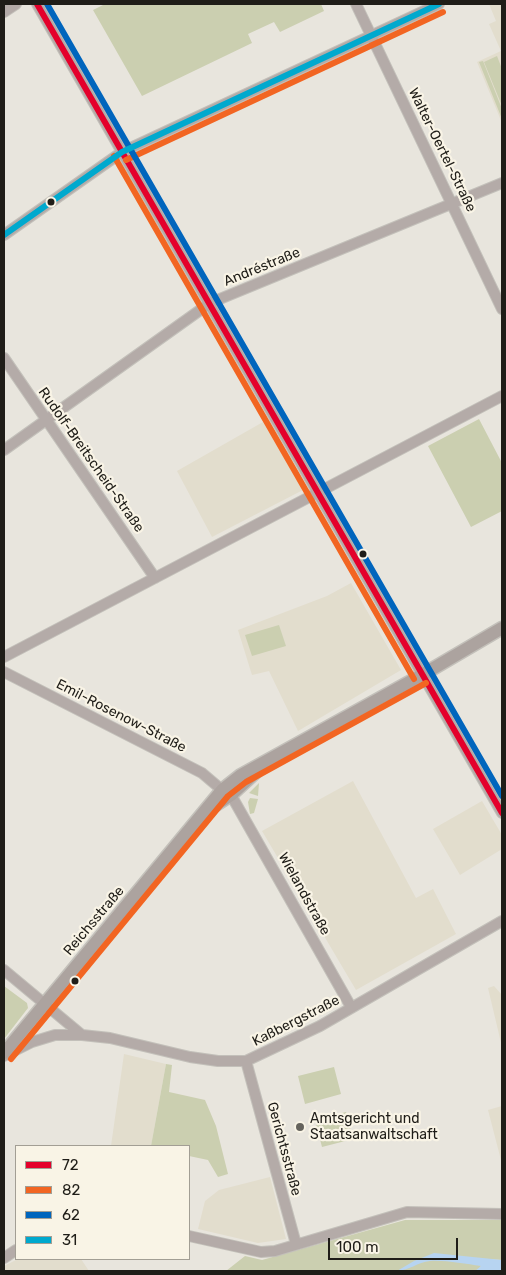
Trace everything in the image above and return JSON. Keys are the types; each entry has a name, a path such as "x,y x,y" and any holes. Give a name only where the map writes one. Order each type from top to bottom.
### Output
{"main road":[{"name":"Reichsstraße","path":"4,1054 207,810 227,792 266,762 502,628"}],"street":[{"path":"4,12 16,4"},
{"path":"37,4 502,813"},
{"name":"Walter-Oertel-Straße","path":"356,4 502,310"},
{"path":"4,235 122,152 439,4"},
{"name":"Andréstraße","path":"4,450 210,303 502,183"},
{"name":"Rudolf-Breitscheid-Straße","path":"4,358 155,578"},
{"path":"4,657 502,396"},
{"name":"Emil-Rosenow-Straße","path":"4,672 202,773 227,792"},
{"name":"Wielandstraße","path":"227,792 351,1008"},
{"name":"Kaßbergstraße","path":"4,1054 32,1042 55,1036 82,1035 110,1038 190,1057 218,1061 246,1061 320,1026 502,922"},
{"path":"4,970 82,1035"},
{"name":"Gerichtsstraße","path":"246,1061 296,1244"},
{"path":"190,1236 261,1252 416,1210 502,1214"},
{"path":"4,1258 15,1251"}],"shaded area":[{"path":"489,4 502,4 502,123 477,62 501,51 489,24 496,21"},
{"path":"263,422 303,490 212,537 177,471"},
{"path":"351,583 401,670 298,731 269,671 252,675 238,630 327,596"},
{"path":"353,781 416,898 433,889 456,934 356,990 262,831"},
{"path":"482,801 502,835 502,849 460,875 433,829"},
{"path":"494,986 502,995 502,1047 488,988"},
{"path":"124,1054 166,1064 151,1145 111,1145"},
{"path":"502,1106 502,1164 488,1110"},
{"path":"270,1177 286,1239 258,1243 198,1229 205,1201 219,1190"},
{"path":"16,1260 82,1260 89,1271 4,1271 4,1266"}],"green space":[{"path":"105,4 321,4 324,11 280,32 274,22 248,34 252,43 142,96 93,10"},
{"path":"497,56 502,69 502,106 484,62"},
{"path":"483,61 502,109 502,119 479,62"},
{"path":"479,419 502,463 502,511 471,527 428,446"},
{"path":"279,625 286,646 252,656 245,635"},
{"path":"259,783 258,796 249,793"},
{"path":"250,798 258,799 254,813 250,814 248,802"},
{"path":"4,986 27,1003 28,1008 4,1039"},
{"path":"166,1064 172,1065 169,1092 205,1100 216,1126 228,1174 218,1177 208,1160 190,1156 190,1145 151,1145"},
{"path":"334,1067 341,1094 305,1104 298,1076"},
{"path":"346,1112 353,1139 322,1147 315,1120"},
{"path":"405,1220 502,1220 502,1260 486,1259 479,1269 475,1271 226,1271 245,1256 262,1260"}],"water":[{"path":"434,1253 502,1260 502,1271 475,1271 481,1266 436,1261 426,1262 397,1271 414,1261"}],"transit line":[{"name":"72","path":"37,4 502,813"},
{"name":"62","path":"47,4 502,796"},
{"name":"31","path":"4,235 122,152 439,4"},
{"name":"82","path":"126,160 443,12"},
{"name":"82","path":"114,156 414,679"},
{"name":"82","path":"11,1059 228,796 246,782 426,683"}],"place":[{"name":"Amtsgericht und Staatsanwaltschaft","path":"300,1127"}]}
